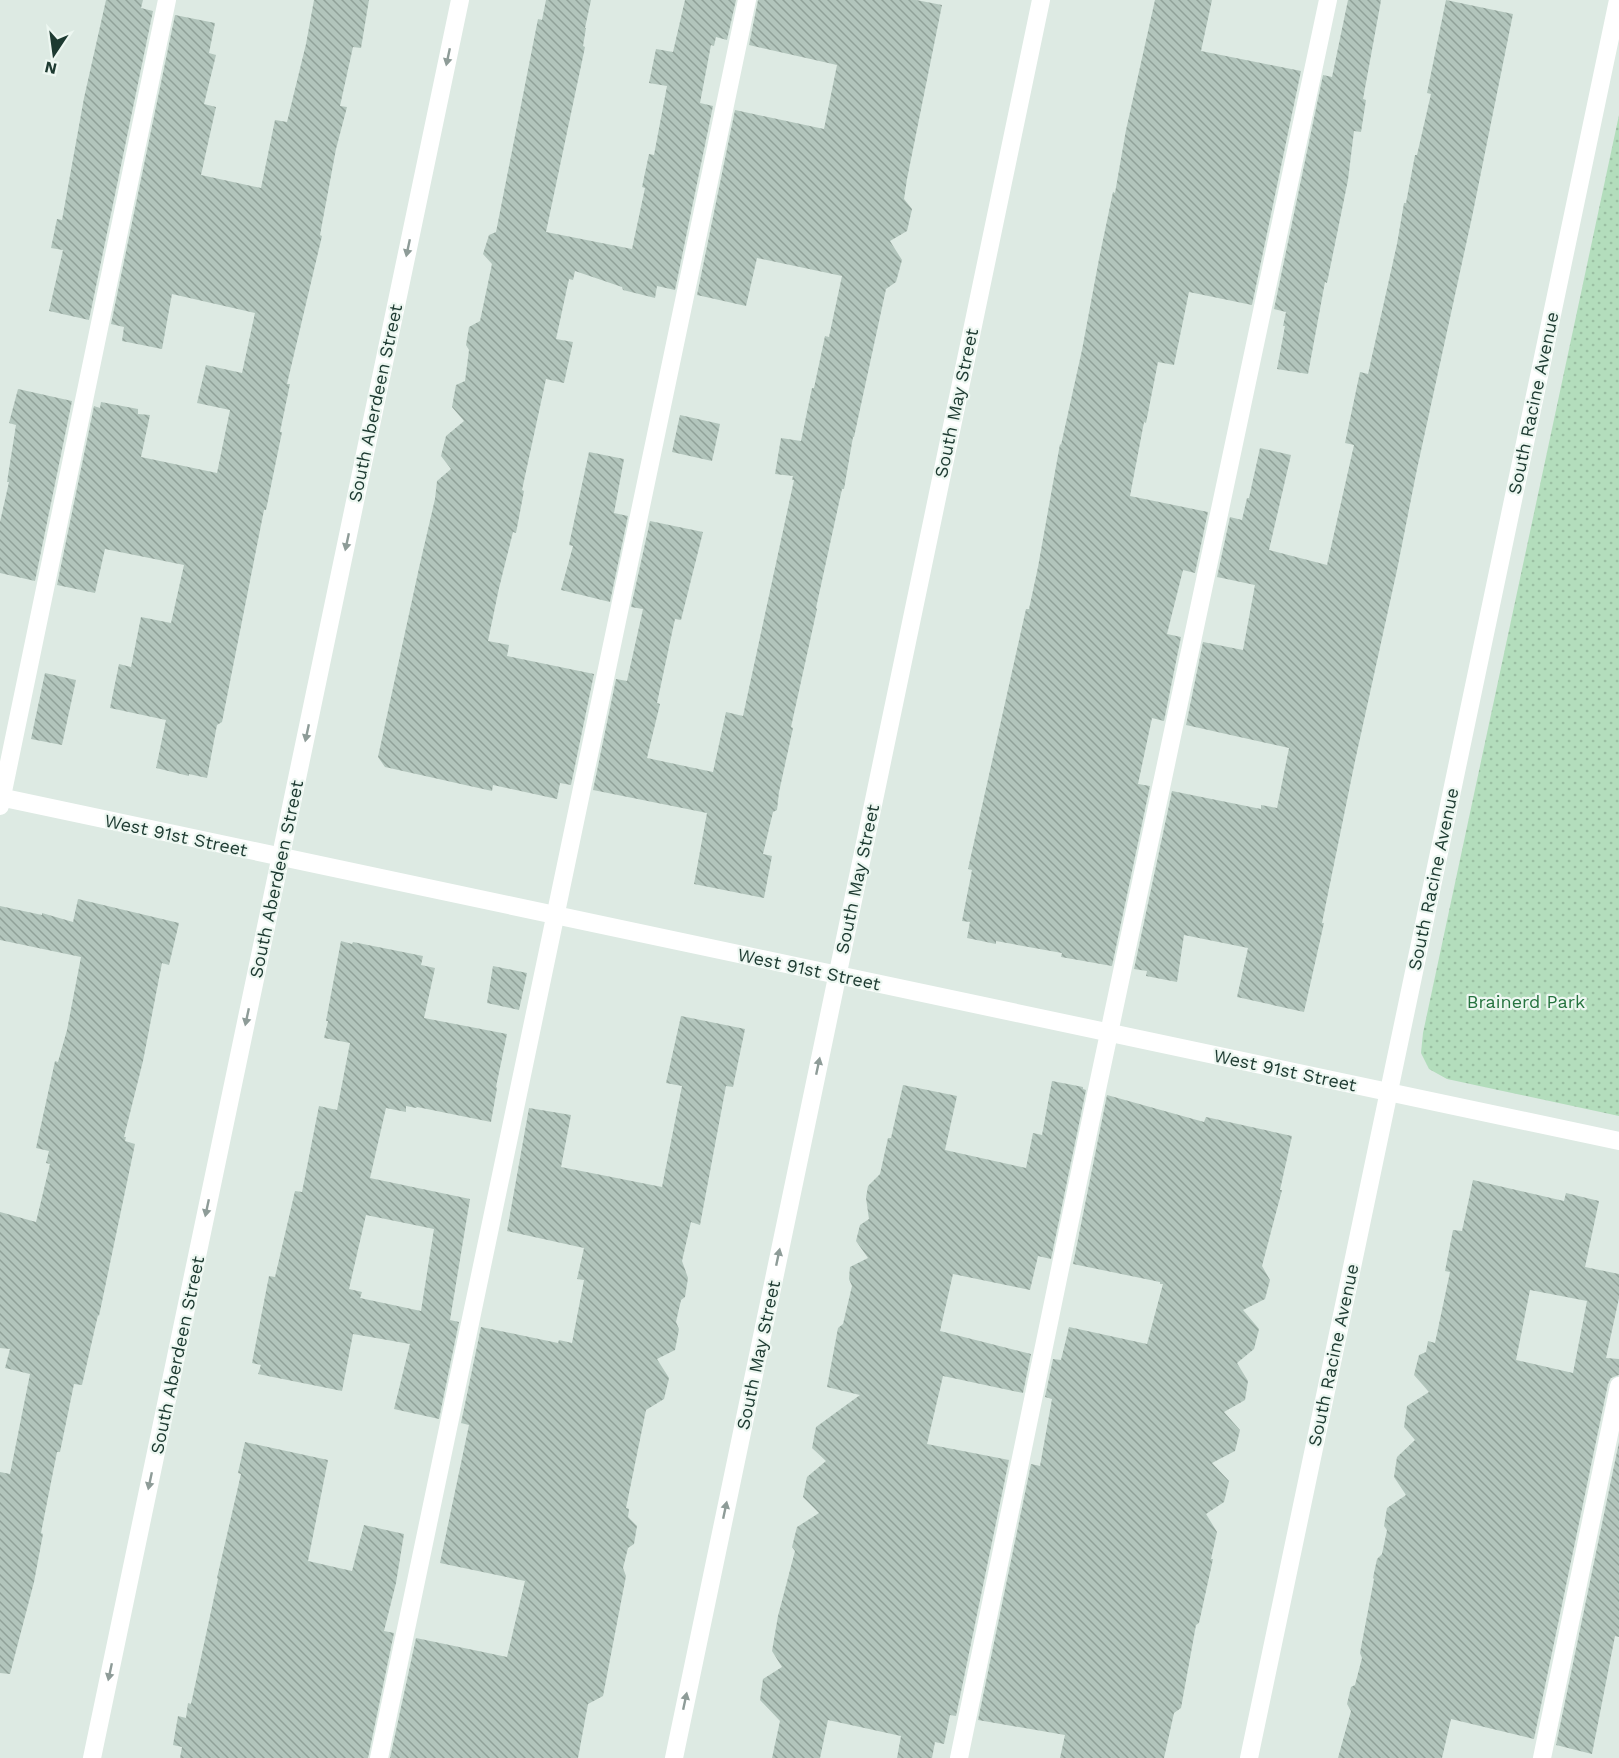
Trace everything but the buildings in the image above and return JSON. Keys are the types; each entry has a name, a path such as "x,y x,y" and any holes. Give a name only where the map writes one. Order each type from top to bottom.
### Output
{"street":[{"path":"1,800 167,0"},
{"name":"South Aberdeen Street","path":"92,1758 460,0"},
{"path":"379,1758 747,0"},
{"name":"South May Street","path":"674,1758 1041,0"},
{"path":"959,1758 1109,1033 1328,0"},
{"name":"South Racine Avenue","path":"1249,1758 1618,0"},
{"name":"West 91st Street","path":"1,800 281,857 1619,1141"},
{"path":"1542,1758 1619,1386"}],"green space":[{"name":"Brainerd Park","path":"1619,115 1619,1116 1447,1079 1429,1069 1421,1053 1423,1033"}]}
